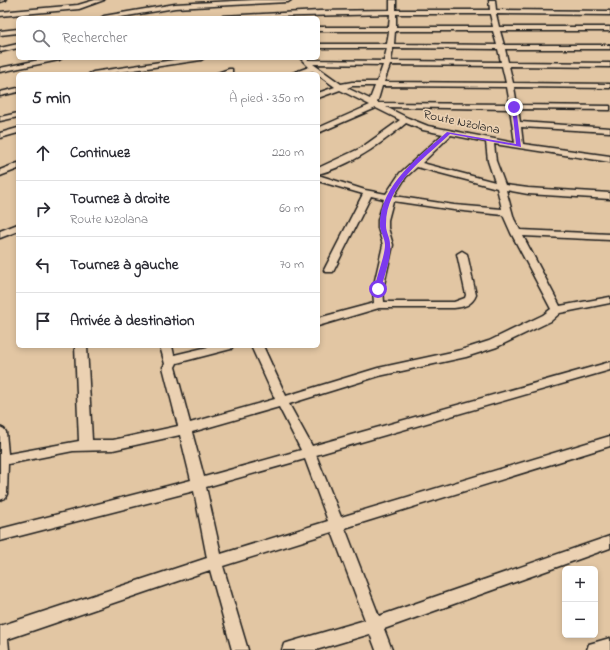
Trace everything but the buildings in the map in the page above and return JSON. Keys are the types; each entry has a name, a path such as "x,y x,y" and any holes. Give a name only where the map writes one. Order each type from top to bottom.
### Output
{"street":[{"path":"0,14 79,7 101,0"},
{"path":"162,0 174,6 189,0"},
{"path":"257,0 269,16 394,12 610,13"},
{"path":"116,16 174,6 214,2 288,0"},
{"path":"375,104 379,84 387,63 390,46 394,12 393,0"},
{"path":"492,0 492,12 495,29 506,64 517,124 519,146"},
{"path":"320,29 610,29"},
{"path":"0,33 16,30"},
{"path":"0,50 16,46"},
{"path":"320,46 610,47"},
{"path":"0,70 48,60"},
{"path":"106,72 188,60"},
{"path":"305,60 387,63 610,65"},
{"name":"Route Nzolana","path":"305,60 319,72"},
{"path":"301,72 314,68"},
{"name":"Route Nzolana","path":"320,72 340,87 405,120 426,128 519,146 608,159"},
{"path":"320,95 349,84 509,84 610,86"},
{"path":"0,94 16,90"},
{"path":"320,129 375,104 610,108"},
{"path":"0,120 16,116"},
{"path":"0,120 15,131"},
{"path":"320,171 371,146 405,120"},
{"path":"517,124 610,130"},
{"path":"0,136 15,131"},
{"path":"379,305 378,289 388,245 383,228 383,220 389,197 403,175 417,164 449,133"},
{"path":"490,140 492,161 501,186 506,212 557,310"},
{"path":"608,159 610,169"},
{"path":"417,164 501,186 528,191 610,196"},
{"path":"0,173 16,167"},
{"path":"320,179 368,193 389,197 451,207 506,212"},
{"path":"329,270 368,193"},
{"path":"0,235 16,228"},
{"path":"516,233 610,237"},
{"path":"320,321 379,305 462,304 469,300 471,295 462,254"},
{"path":"1,461 59,448 113,445 185,429 282,402 378,372 462,354 493,344 547,318 557,310 610,300"},
{"path":"81,348 86,446"},
{"path":"166,348 170,363 169,366 199,484 215,562 240,650"},
{"path":"170,363 172,360 219,348"},
{"path":"258,348 282,402 309,453 384,650"},
{"path":"0,534 199,484 610,366"},
{"path":"0,432 0,494"},
{"path":"1,650 0,636 215,562 610,441"},
{"path":"290,650 374,625 610,542"},
{"path":"595,650 610,646"}],"route":[{"path":"378,289 388,245 383,228 383,220 389,197 394,187 403,175 417,164 449,133 519,146 514,107"}]}
